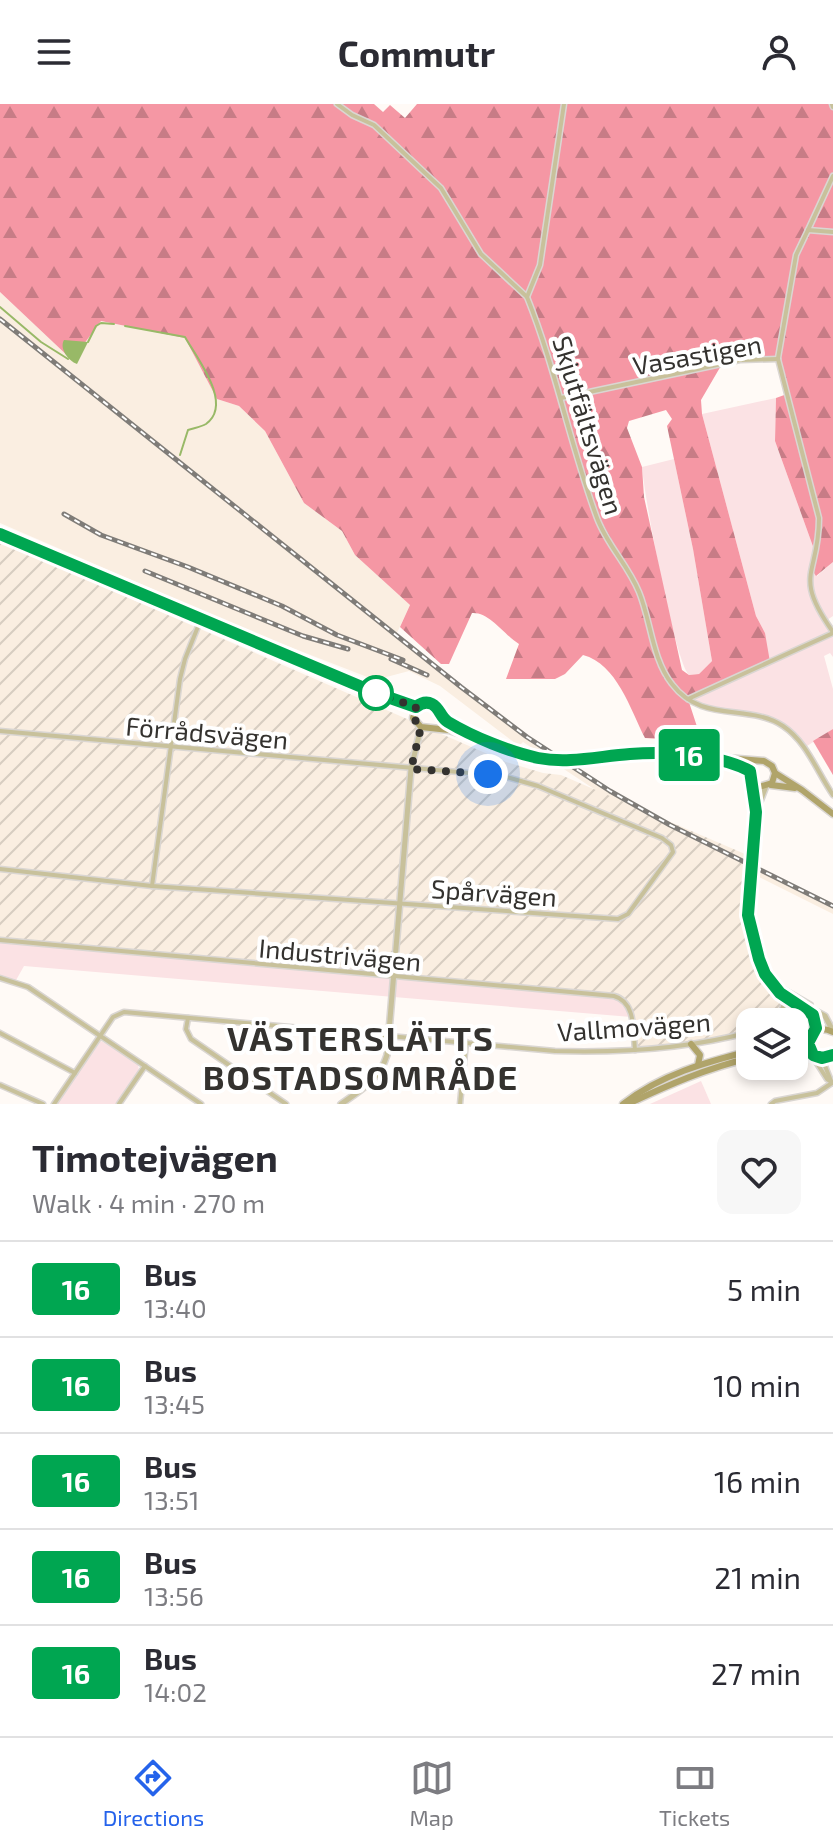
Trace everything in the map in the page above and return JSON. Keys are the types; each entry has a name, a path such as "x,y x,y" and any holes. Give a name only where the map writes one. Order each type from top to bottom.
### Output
{"main road":[{"path":"0,534 416,707"},
{"path":"429,728 435,725 439,716 437,708 430,703 422,703 416,707 413,718 421,727 458,732 497,745"},
{"path":"439,716 513,752 556,759 646,753 769,763 775,773 833,814"},
{"path":"690,755 739,765 750,771"},
{"path":"758,762 750,771 751,781 759,787 802,790"},
{"path":"768,786 775,773"},
{"path":"808,1035 825,1028 833,1032"},
{"path":"811,1052 808,1043 813,1033"},
{"path":"691,1044 700,1055 698,1066"},
{"path":"808,1051 830,1056"},
{"path":"626,1104 661,1081 736,1055"},
{"path":"626,1104 700,1073 736,1062"}],"street":[{"path":"337,104 374,125 431,178 453,206 481,254 527,297 540,265 564,104"},
{"name":"Vasastigen","path":"561,398 740,360 778,359 796,255 833,176"},
{"path":"808,230 833,232"},
{"name":"Skjutfältsvägen","path":"527,297 542,335 600,527 639,592 663,670 670,682 688,699 720,713 753,716 783,726 806,751 833,795"},
{"path":"688,699 833,633 816,607 808,586 818,541 819,518 778,359"},
{"path":"152,886 182,669 201,619"},
{"path":"341,1104 364,1088 384,1063 389,1036 411,769 421,727"},
{"name":"Förrådsvägen","path":"0,731 411,769"},
{"name":"Spårvägen","path":"0,869 152,886 622,918 634,907 673,852 671,845 662,838 522,781 474,772 411,769"},
{"path":"751,781 756,812 748,915 759,959 773,984 813,1015 816,1021 813,1033"},
{"path":"756,812 768,786"},
{"name":"Industrivägen","path":"0,940 621,998 630,1008 635,1050"},
{"path":"0,978 28,987 201,1104"},
{"path":"784,993 786,1007"},
{"path":"784,993 821,1012 833,1032"},
{"path":"786,1007 791,1000"},
{"path":"791,1000 821,1012"},
{"path":"786,1007 798,1005"},
{"name":"Vallmovägen","path":"101,1035 113,1017 124,1012 555,1051 635,1050 736,1035"},
{"path":"188,1018 186,1029 191,1039 286,1104"},
{"path":"0,1033 75,1073"},
{"path":"54,1104 101,1035"},
{"path":"460,1104 466,1042"},
{"path":"811,1052 822,1073 833,1083"},
{"path":"830,1056 825,1066 833,1083"},
{"path":"119,1104 145,1066"},
{"path":"771,1104 817,1093 833,1083"},
{"path":"0,1085 43,1104"}],"shaded area":[{"path":"0,292 72,360 100,321 185,338 217,399 239,406 265,431 304,503 342,531 355,555 410,605 396,635 489,709 565,762 669,824 833,904 833,914 603,795 523,742 519,746 440,686 409,671 375,680 254,633 0,523"},
{"path":"64,340 88,342 77,364 65,354"},
{"path":"776,398 775,441 815,552 810,567 817,576 833,562 833,616 827,620 833,632 833,657 830,653 824,656 833,689 833,729 804,748 783,726 772,721 720,713 688,699 765,633 756,616 702,414"},
{"path":"674,459 712,661 699,674 689,675 683,664 669,611 642,467"},
{"path":"0,542 506,762 561,775 752,857 746,858 741,890 742,912 762,967 785,1002 782,1008 736,1008 736,1036 635,1050 630,1008 0,945"},
{"path":"0,940 621,998 631,1017 24,966 15,982 0,978"},
{"path":"101,1041 138,1062 139,1072 118,1104 55,1104"},
{"path":"701,1081 711,1104 650,1104"}],"green space":[{"path":"0,104 374,104 383,112 390,105 405,118 417,104 833,104 833,562 816,576 810,567 815,552 775,441 776,398 787,394 778,359 758,358 722,364 701,400 702,414 756,616 765,633 770,662 688,699 702,742 645,738 614,678 595,660 583,655 565,674 555,679 506,679 519,644 485,616 472,613 449,664 441,664 400,627 410,605 355,555 342,531 304,503 265,431 239,406 217,399 185,338 101,321 72,360 0,292","holes":["666,410 672,419 667,426 693,549 712,661 699,674 689,675 682,670 644,497 642,467 627,428 629,421"]},
{"path":"833,729 833,775 813,741"}],"waterway":[{"path":"0,307 41,342 68,359"},
{"path":"88,342 96,326 101,323 114,324"},
{"path":"125,326 185,337 210,380 215,393 214,415 206,424 188,430 180,455"}],"railway":[{"path":"0,319 527,737 610,791 670,825 833,906"},
{"path":"64,514 101,535 188,567 282,606 337,635 403,660"},
{"path":"145,571 303,636 348,649"},
{"path":"391,659 427,675"}],"bus line":[{"name":"16","path":"0,534 376,693 416,707 430,703 437,708 439,716 450,723 513,752 567,760 646,753 690,755 739,765 750,771 756,812 748,915 759,959 765,974 780,993 813,1015 816,1028 808,1043 813,1055 828,1058 833,1055"}],"district":[{"name":"VÄSTERSLÄTTS BOSTADSOMRÅDE","path":"361,1056"}],"route":[{"path":"376,693 416,707 413,718 421,727 411,769 488,774"}]}
